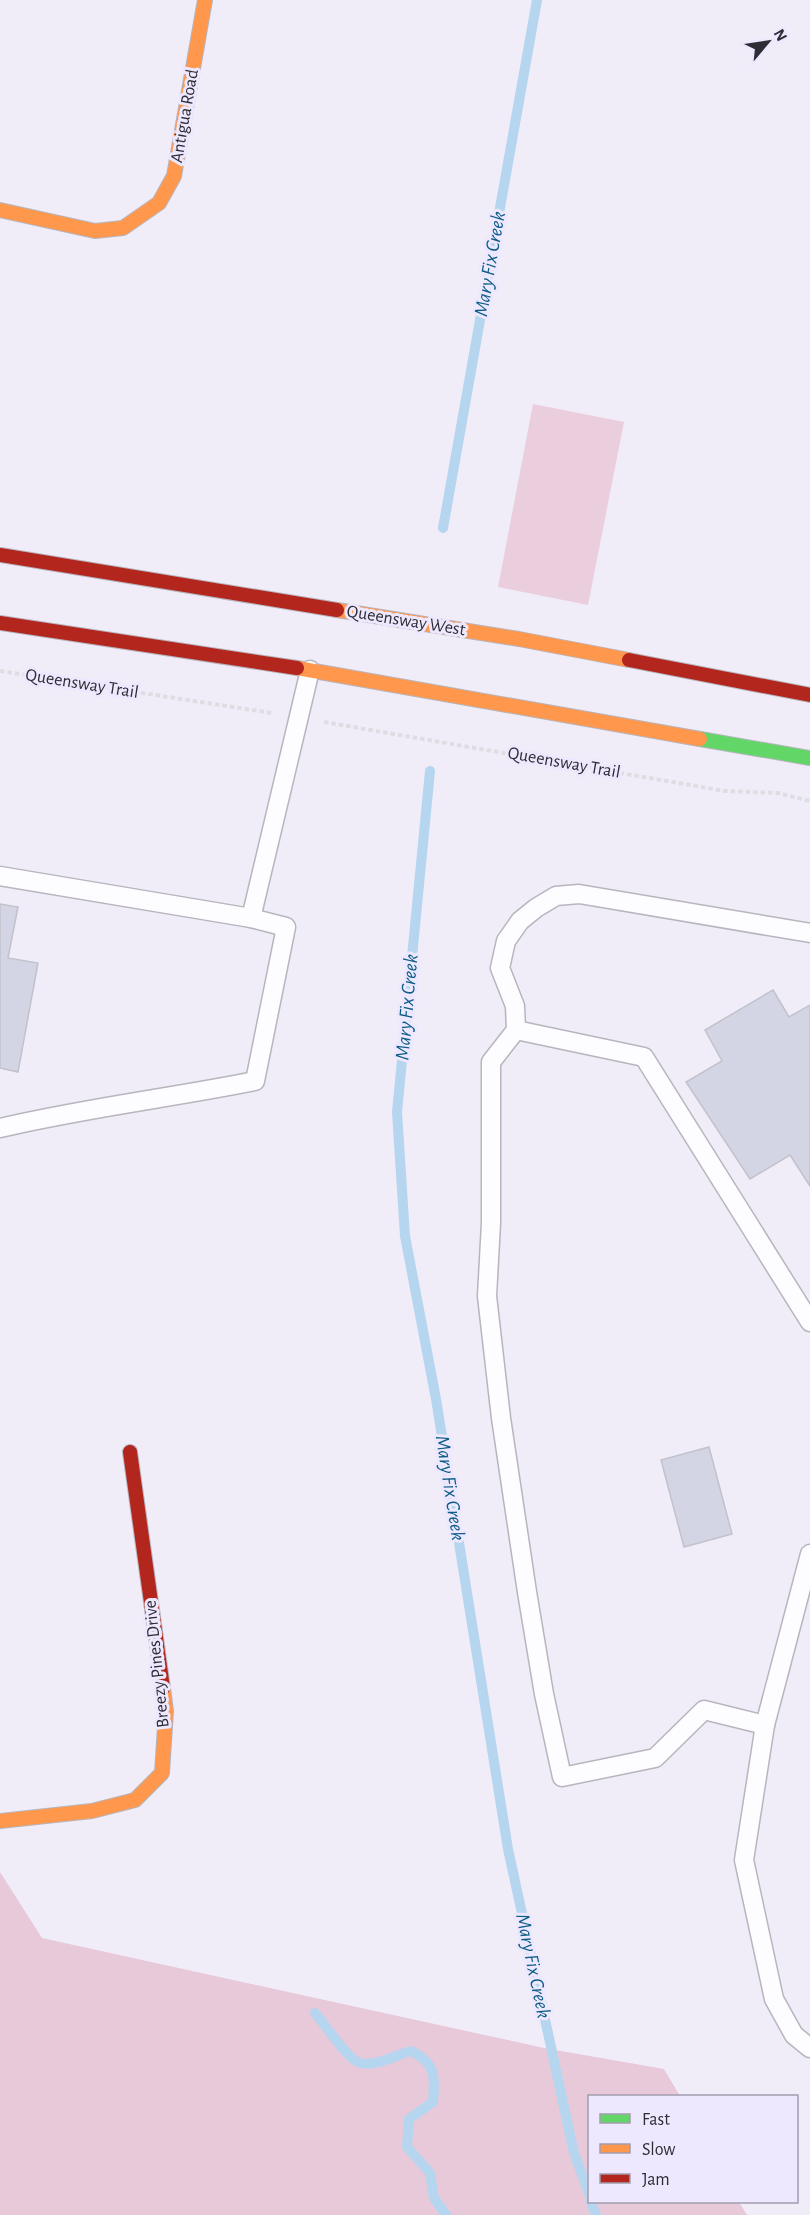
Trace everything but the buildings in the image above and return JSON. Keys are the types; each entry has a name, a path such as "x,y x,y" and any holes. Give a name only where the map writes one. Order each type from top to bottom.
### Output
{"main road":[{"name":"Antigua Road","path":"0,210 95,231 123,228 159,203 174,176 205,0"},
{"name":"Queensway West","path":"0,555 519,639 810,695"},
{"path":"0,623 310,670 810,758"},
{"name":"Breezy Pines Drive","path":"0,1821 92,1811 135,1800 162,1773 166,1711 130,1452"}],"lane":[{"path":"251,918 310,670"},
{"path":"0,876 251,918 286,927 255,1082 60,1114 0,1128"},
{"path":"765,1725 705,1710 655,1758 562,1777 544,1694 527,1592 501,1418 487,1296 491,1223 491,1062 516,1030 515,1006 500,968 506,941 520,921 556,896 579,894 810,933"},
{"path":"516,1030 644,1057 810,1322"},
{"path":"810,1554 765,1725 744,1860 774,1999 794,2036 810,2048"}],"path":[{"name":"Queensway Trail","path":"0,671 270,713"},
{"name":"Queensway Trail","path":"318,721 725,791 778,793 810,801"}],"shaded area":[{"path":"533,404 624,422 588,605 498,587"},
{"path":"0,1872 42,1938 544,2048 664,2069 679,2095 588,2095 588,2203 740,2203 747,2215 0,2215"}],"waterway":[{"name":"Mary Fix Creek","path":"443,528 537,0"},
{"name":"Mary Fix Creek","path":"430,771 397,1112 405,1236 436,1399 508,1849 574,2153 588,2191"},
{"path":"315,2013 349,2055 360,2063 379,2062 411,2051 429,2066 434,2078 433,2102 409,2119 407,2147 430,2173 434,2198 446,2215"},
{"name":"Mary Fix Creek","path":"591,2203 596,2215"}],"traffic: fast":[{"path":"700,739 810,758"}],"traffic: slow":[{"path":"0,210 95,231 123,228 159,203 174,176 205,0"},
{"path":"337,610 519,639 629,660"},
{"path":"297,668 700,739"},
{"path":"0,1821 92,1811 135,1800 162,1773 166,1711 163,1688"}],"traffic: jam":[{"path":"0,555 337,610"},
{"path":"0,623 297,668"},
{"path":"629,660 810,695"},
{"path":"130,1452 163,1688"}]}
